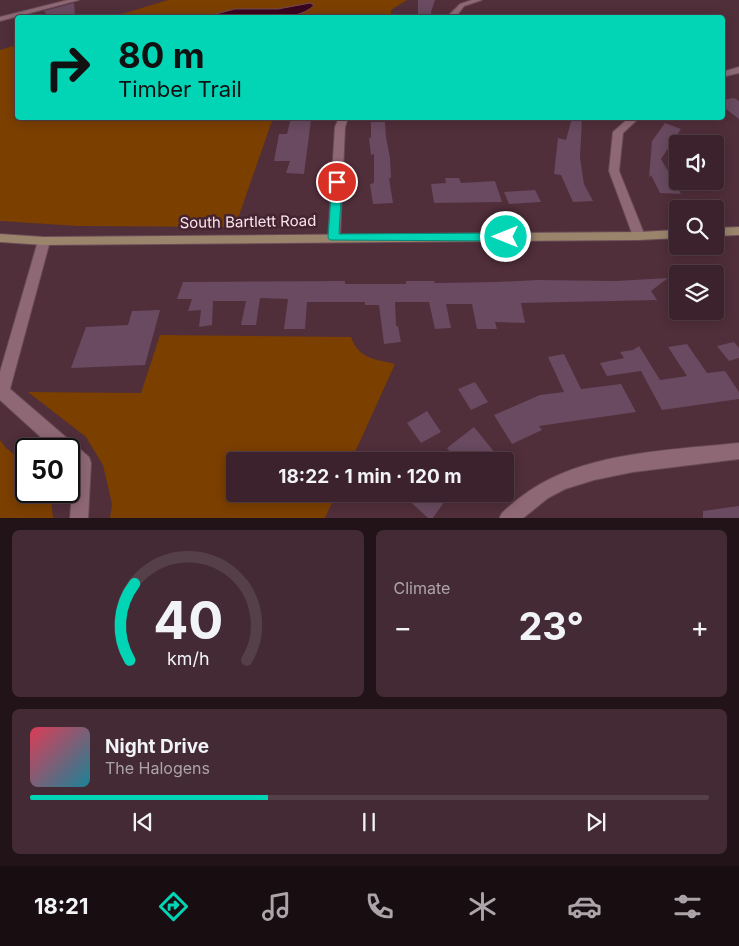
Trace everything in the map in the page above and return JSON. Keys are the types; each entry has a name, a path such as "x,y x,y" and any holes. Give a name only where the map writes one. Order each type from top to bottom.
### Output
{"main road":[{"path":"724,232 739,231"},
{"name":"South Bartlett Road","path":"0,238 44,241 669,234"}],"street":[{"path":"16,15 76,0"},
{"path":"454,15 462,5 479,0"},
{"path":"0,19 15,15"},
{"path":"725,74 739,70"},
{"path":"334,238 340,127 342,120"},
{"path":"632,120 618,132 614,171 640,236"},
{"path":"44,241 2,392 54,438"},
{"path":"508,518 540,493 579,474 602,468 739,451"},
{"path":"79,518 83,463 80,460"}],"shaded area":[{"path":"168,0 407,0 391,10 391,15 119,15"},
{"path":"310,3 314,5 306,11 294,15 212,15 235,9 278,9"},
{"path":"15,46 15,120 272,120 235,227 78,226 0,221 0,50"},
{"path":"160,335 351,337 358,350 363,354 395,364 355,452 226,452 226,502 332,502 325,518 110,518 112,504 103,465 86,437 28,392 141,393"},
{"path":"0,440 15,455 15,503 51,503 53,518 0,518"}],"building":[{"path":"418,0 435,0 431,15 418,15"},
{"path":"74,3 75,15 47,15 44,11"},
{"path":"734,98 739,101 739,119 725,108 725,100"},
{"path":"290,120 311,120 304,174 286,173 290,161 274,161 279,134 287,134"},
{"path":"571,120 582,120 580,158 584,184 593,201 573,202 561,175 554,174 558,138 566,140"},
{"path":"371,122 385,122 390,158 391,178 389,178 393,203 373,204 370,184 374,183 374,154 371,155 369,138 371,138"},
{"path":"665,123 681,129 677,135 669,135 669,147 661,159 669,173 669,190 679,190 681,194 660,193 651,175 649,178 652,141"},
{"path":"445,178 459,178 461,183 495,181 502,202 434,203 431,184 446,183"},
{"path":"535,190 541,202 509,204 504,192"},
{"path":"668,278 651,291 657,300 521,303 525,323 495,322 497,329 477,329 472,304 446,304 451,328 435,329 429,302 395,302 396,326 398,326 401,342 384,344 379,305 365,305 365,302 307,302 305,329 284,329 288,299 260,298 256,325 241,325 246,301 213,301 212,325 199,327 201,310 188,311 192,299 177,299 183,282 345,281 345,284 406,284 406,281 434,281 435,283 538,280 616,281"},
{"path":"160,310 145,365 71,368 86,327 128,325 132,311"},
{"path":"734,342 739,348 739,358 729,361 717,346"},
{"path":"687,344 707,373 725,371 739,392 739,399 662,410 641,371 607,376 600,363 624,358 620,352 633,350 639,346 660,380 687,376 668,347"},
{"path":"564,354 581,389 621,384 636,412 539,426 542,430 512,444 494,415 540,395 564,392 548,357"},
{"path":"475,382 488,402 471,410 458,389"},
{"path":"427,411 441,432 421,443 407,423"},
{"path":"474,427 494,452 450,452 447,448"},
{"path":"411,502 444,502 433,518 428,518"},
{"path":"739,506 739,518 703,518 703,511"}],"route":[{"path":"337,182 334,238 506,237"}]}
